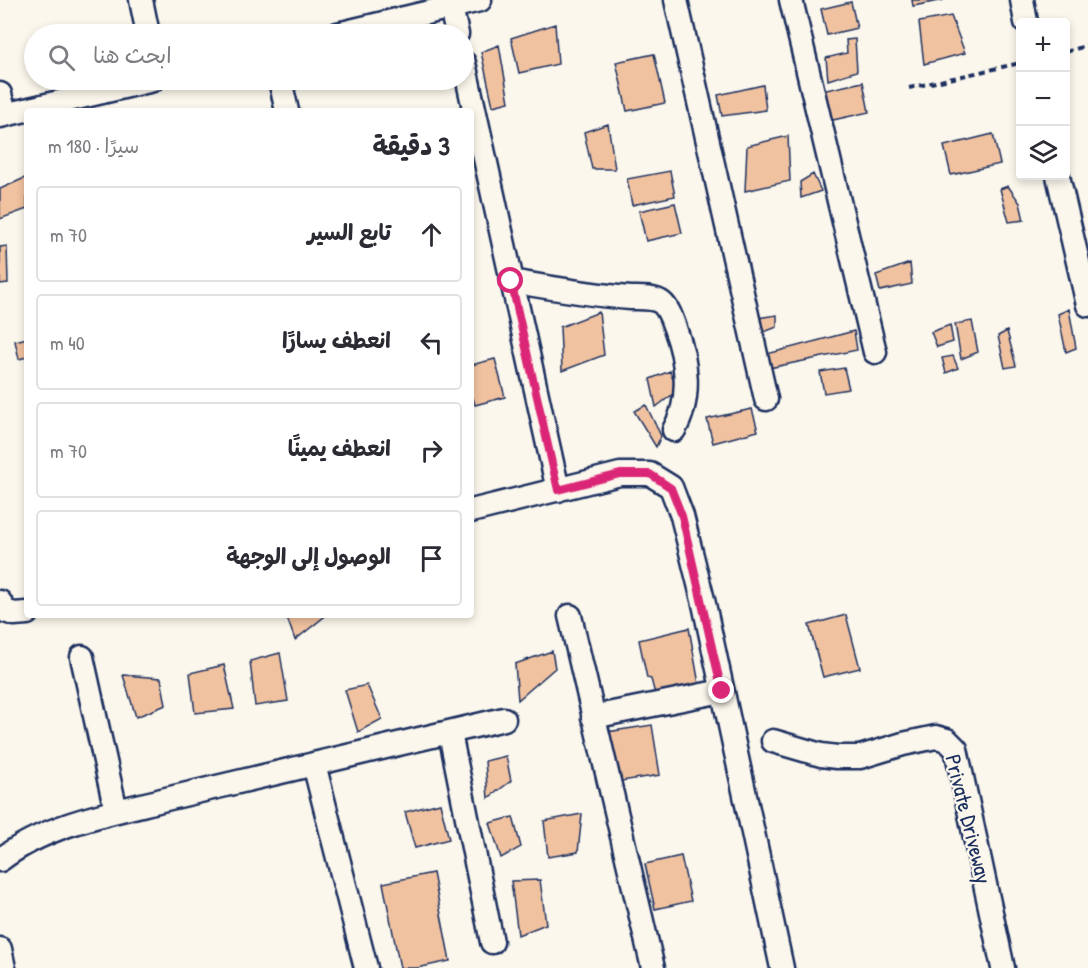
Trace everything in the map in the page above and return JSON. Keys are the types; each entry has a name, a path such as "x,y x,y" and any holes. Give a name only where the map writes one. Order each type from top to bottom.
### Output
{"street":[{"path":"141,0 146,24"},
{"path":"374,24 450,3 480,0"},
{"path":"676,0 766,399"},
{"path":"791,0 875,352"},
{"path":"1022,0 1025,18"},
{"path":"450,3 455,24"},
{"path":"2,108 76,105 122,90"},
{"path":"282,90 286,108"},
{"path":"470,90 474,108"},
{"path":"474,109 558,490"},
{"path":"1059,180 1088,305"},
{"path":"511,281 577,292 650,299 662,303 670,314 686,367 682,418 674,430"},
{"path":"474,510 620,474 650,474 671,488 682,516 783,968"},
{"path":"0,602 5,611 14,614 24,613"},
{"path":"570,616 653,968"},
{"path":"82,657 116,811"},
{"path":"593,717 722,691"},
{"path":"0,860 16,848 67,825 116,811 504,719"},
{"path":"450,733 492,942"},
{"name":"Private Driveway","path":"773,741 821,754 860,757 936,737 947,740 956,749 1004,968"},
{"path":"314,764 366,968"},
{"path":"0,949 4,968"}],"path":[{"path":"1070,50 1088,45"},
{"path":"909,88 1016,64"}],"building":[{"path":"912,0 944,0 913,6"},
{"path":"851,2 857,28 827,35 821,9"},
{"path":"951,16 965,53 924,64 919,22"},
{"path":"555,24 558,64 519,73 511,38"},
{"path":"855,39 857,71 828,80 826,58 847,53 846,40"},
{"path":"499,45 509,102 493,106 481,52"},
{"path":"654,54 665,103 627,111 616,62"},
{"path":"863,82 869,112 824,122 817,92"},
{"path":"763,85 766,110 722,116 718,95"},
{"path":"608,124 615,169 592,169 584,132"},
{"path":"993,134 1000,164 951,175 944,146"},
{"path":"788,136 790,181 745,191 747,146"},
{"path":"670,171 675,196 632,205 627,179"},
{"path":"813,174 821,191 801,198 800,182"},
{"path":"24,178 24,210 0,219 0,189"},
{"path":"1008,186 1020,203 1024,220 1009,222 1000,189"},
{"path":"675,203 682,233 646,241 639,211"},
{"path":"7,246 8,283 0,284 0,247"},
{"path":"910,263 912,284 880,291 876,275"},
{"path":"1069,309 1076,348 1066,352 1058,314"},
{"path":"599,312 604,355 562,371 560,327"},
{"path":"777,315 777,327 759,334 757,318"},
{"path":"972,321 978,352 961,359 955,324"},
{"path":"950,325 953,342 937,347 931,332"},
{"path":"854,331 857,350 769,368 767,354"},
{"path":"1007,331 1016,366 1005,368 998,336"},
{"path":"24,339 24,358 19,359 15,341"},
{"path":"953,356 958,368 946,373 942,358"},
{"path":"495,359 505,397 475,405 474,364"},
{"path":"844,368 849,389 824,393 820,372"},
{"path":"670,371 677,391 656,407 650,379"},
{"path":"646,405 661,436 656,447 634,411"},
{"path":"752,409 758,431 713,443 707,419"},
{"path":"846,615 860,668 823,677 809,625"},
{"path":"287,618 323,618 295,640"},
{"path":"689,628 700,690 656,698 651,679 647,678 639,640"},
{"path":"552,651 555,668 518,700 515,664"},
{"path":"280,653 288,701 255,706 250,661"},
{"path":"224,665 234,709 195,713 190,673"},
{"path":"123,675 161,678 166,705 136,717"},
{"path":"367,685 382,719 358,732 345,690"},
{"path":"652,725 660,775 615,782 607,732"},
{"path":"506,756 511,781 488,798 485,761"},
{"path":"440,803 449,839 415,848 405,812"},
{"path":"582,814 578,852 548,857 544,821"},
{"path":"513,817 521,847 501,858 490,823"},
{"path":"681,856 691,901 655,909 645,864"},
{"path":"433,873 450,961 417,968 400,968 383,883"},
{"path":"540,880 546,924 518,935 511,881"}],"route":[{"path":"511,281 558,490 620,474 650,474 671,488 682,516 704,604 722,691"}]}
